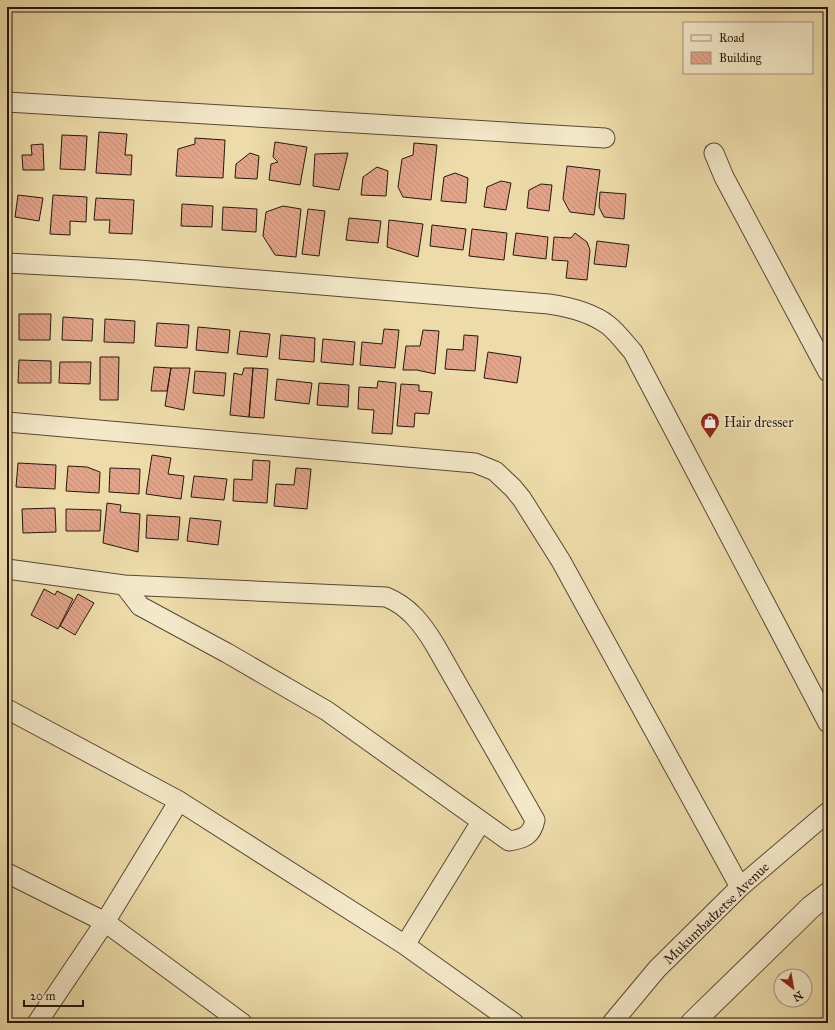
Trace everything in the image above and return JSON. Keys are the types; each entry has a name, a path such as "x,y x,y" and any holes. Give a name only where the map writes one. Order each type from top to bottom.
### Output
{"street":[{"path":"7,102 605,138"},
{"path":"714,154 724,176 828,372"},
{"path":"7,264 139,270 549,304 574,309 594,316 607,324 633,352 828,723"},
{"path":"7,422 475,463 495,471 522,499 561,561 740,886"},
{"path":"7,570 124,584 386,597 395,601 419,621 428,634 535,820 534,826 530,833 526,837 519,840 510,841 481,822 328,711 227,653 140,606 124,584"},
{"path":"7,709 179,801 405,945 514,1023"},
{"path":"37,1023 106,922 179,801"},
{"name":"Mukumbadzetse Avenue","path":"612,1023 657,969 740,886 828,812"},
{"path":"405,945 481,822"},
{"path":"7,873 106,922 242,1023"},
{"path":"692,1023 800,917 828,894"}],"building":[{"path":"99,132 127,134 125,155 132,155 131,175 96,173"},
{"path":"62,135 87,136 85,170 60,169"},
{"path":"195,138 225,140 223,178 176,176 178,149 195,144"},
{"path":"275,142 307,147 300,185 269,180 271,164 278,162 273,157"},
{"path":"414,143 437,145 431,200 403,197 398,187 402,159 413,155"},
{"path":"43,144 44,170 23,170 22,155 32,155 31,145"},
{"path":"250,153 259,156 257,179 235,178 236,164"},
{"path":"348,153 339,190 313,186 315,154"},
{"path":"567,166 600,170 594,215 570,212 563,199"},
{"path":"377,167 388,171 386,196 361,195 363,177"},
{"path":"455,173 468,178 466,203 441,201 444,177"},
{"path":"501,181 511,183 506,210 484,207 487,187"},
{"path":"541,184 552,185 549,211 527,208 529,190"},
{"path":"600,192 626,194 624,219 604,217 599,207"},
{"path":"18,195 43,198 39,221 15,217"},
{"path":"53,195 87,197 86,222 70,221 70,235 50,234"},
{"path":"96,198 134,200 132,234 109,233 110,220 94,220"},
{"path":"182,204 213,206 212,227 181,226"},
{"path":"283,206 301,209 296,257 275,255 263,236 266,212"},
{"path":"223,207 257,209 256,232 222,230"},
{"path":"308,209 325,211 319,256 302,254"},
{"path":"349,218 381,221 378,243 346,240"},
{"path":"389,220 423,224 418,257 387,247"},
{"path":"432,225 466,229 463,250 430,246"},
{"path":"472,229 507,233 504,260 469,256"},
{"path":"516,233 548,237 546,259 513,255"},
{"path":"575,233 587,242 590,250 587,280 566,278 568,261 552,260 554,237 571,238"},
{"path":"597,241 629,245 626,267 594,264"},
{"path":"19,314 51,314 50,340 19,340"},
{"path":"63,317 93,319 92,341 62,340"},
{"path":"105,319 135,321 134,343 104,342"},
{"path":"157,323 189,325 187,348 155,346"},
{"path":"198,327 230,330 228,353 196,350"},
{"path":"384,329 399,330 395,368 360,365 362,342 382,344"},
{"path":"423,330 439,331 435,374 417,370 403,370 406,346 420,346"},
{"path":"240,331 270,334 267,357 237,354"},
{"path":"281,335 315,338 314,362 279,359"},
{"path":"464,335 478,336 475,371 445,369 447,349 463,350"},
{"path":"323,339 355,342 353,365 321,362"},
{"path":"488,352 521,357 517,383 484,378"},
{"path":"100,357 119,357 118,400 100,400"},
{"path":"19,360 51,361 51,383 18,383"},
{"path":"60,362 91,362 90,384 59,383"},
{"path":"154,367 171,368 167,391 151,391"},
{"path":"171,368 190,368 184,410 165,406"},
{"path":"244,368 253,368 249,417 230,415 234,373 242,375"},
{"path":"253,368 268,369 264,418 249,417"},
{"path":"195,371 226,373 224,396 193,393"},
{"path":"277,379 312,383 309,404 275,400"},
{"path":"378,381 396,383 392,434 372,433 374,410 358,409 359,387 377,388"},
{"path":"319,383 349,385 348,407 317,405"},
{"path":"401,384 419,385 419,391 432,392 429,414 415,413 414,427 397,426"},
{"path":"152,455 171,458 168,474 184,476 181,499 146,494"},
{"path":"253,460 270,461 267,503 233,501 234,479 252,480"},
{"path":"18,463 56,465 55,489 16,487"},
{"path":"68,466 87,467 100,472 99,493 66,491"},
{"path":"110,468 140,469 139,494 109,492"},
{"path":"296,468 311,469 307,509 274,506 276,484 294,485"},
{"path":"194,476 227,479 224,500 191,497"},
{"path":"107,503 121,505 120,512 140,514 138,552 103,543"},
{"path":"55,508 56,532 23,533 22,509"},
{"path":"66,509 101,510 100,531 66,531"},
{"path":"147,515 180,517 178,540 146,538"},
{"path":"190,518 221,521 218,545 187,541"},
{"path":"44,589 55,595 57,591 73,599 58,629 31,615"},
{"path":"78,594 94,603 75,635 60,626"}],"place":[{"name":"Hair dresser","path":"710,439"}]}
